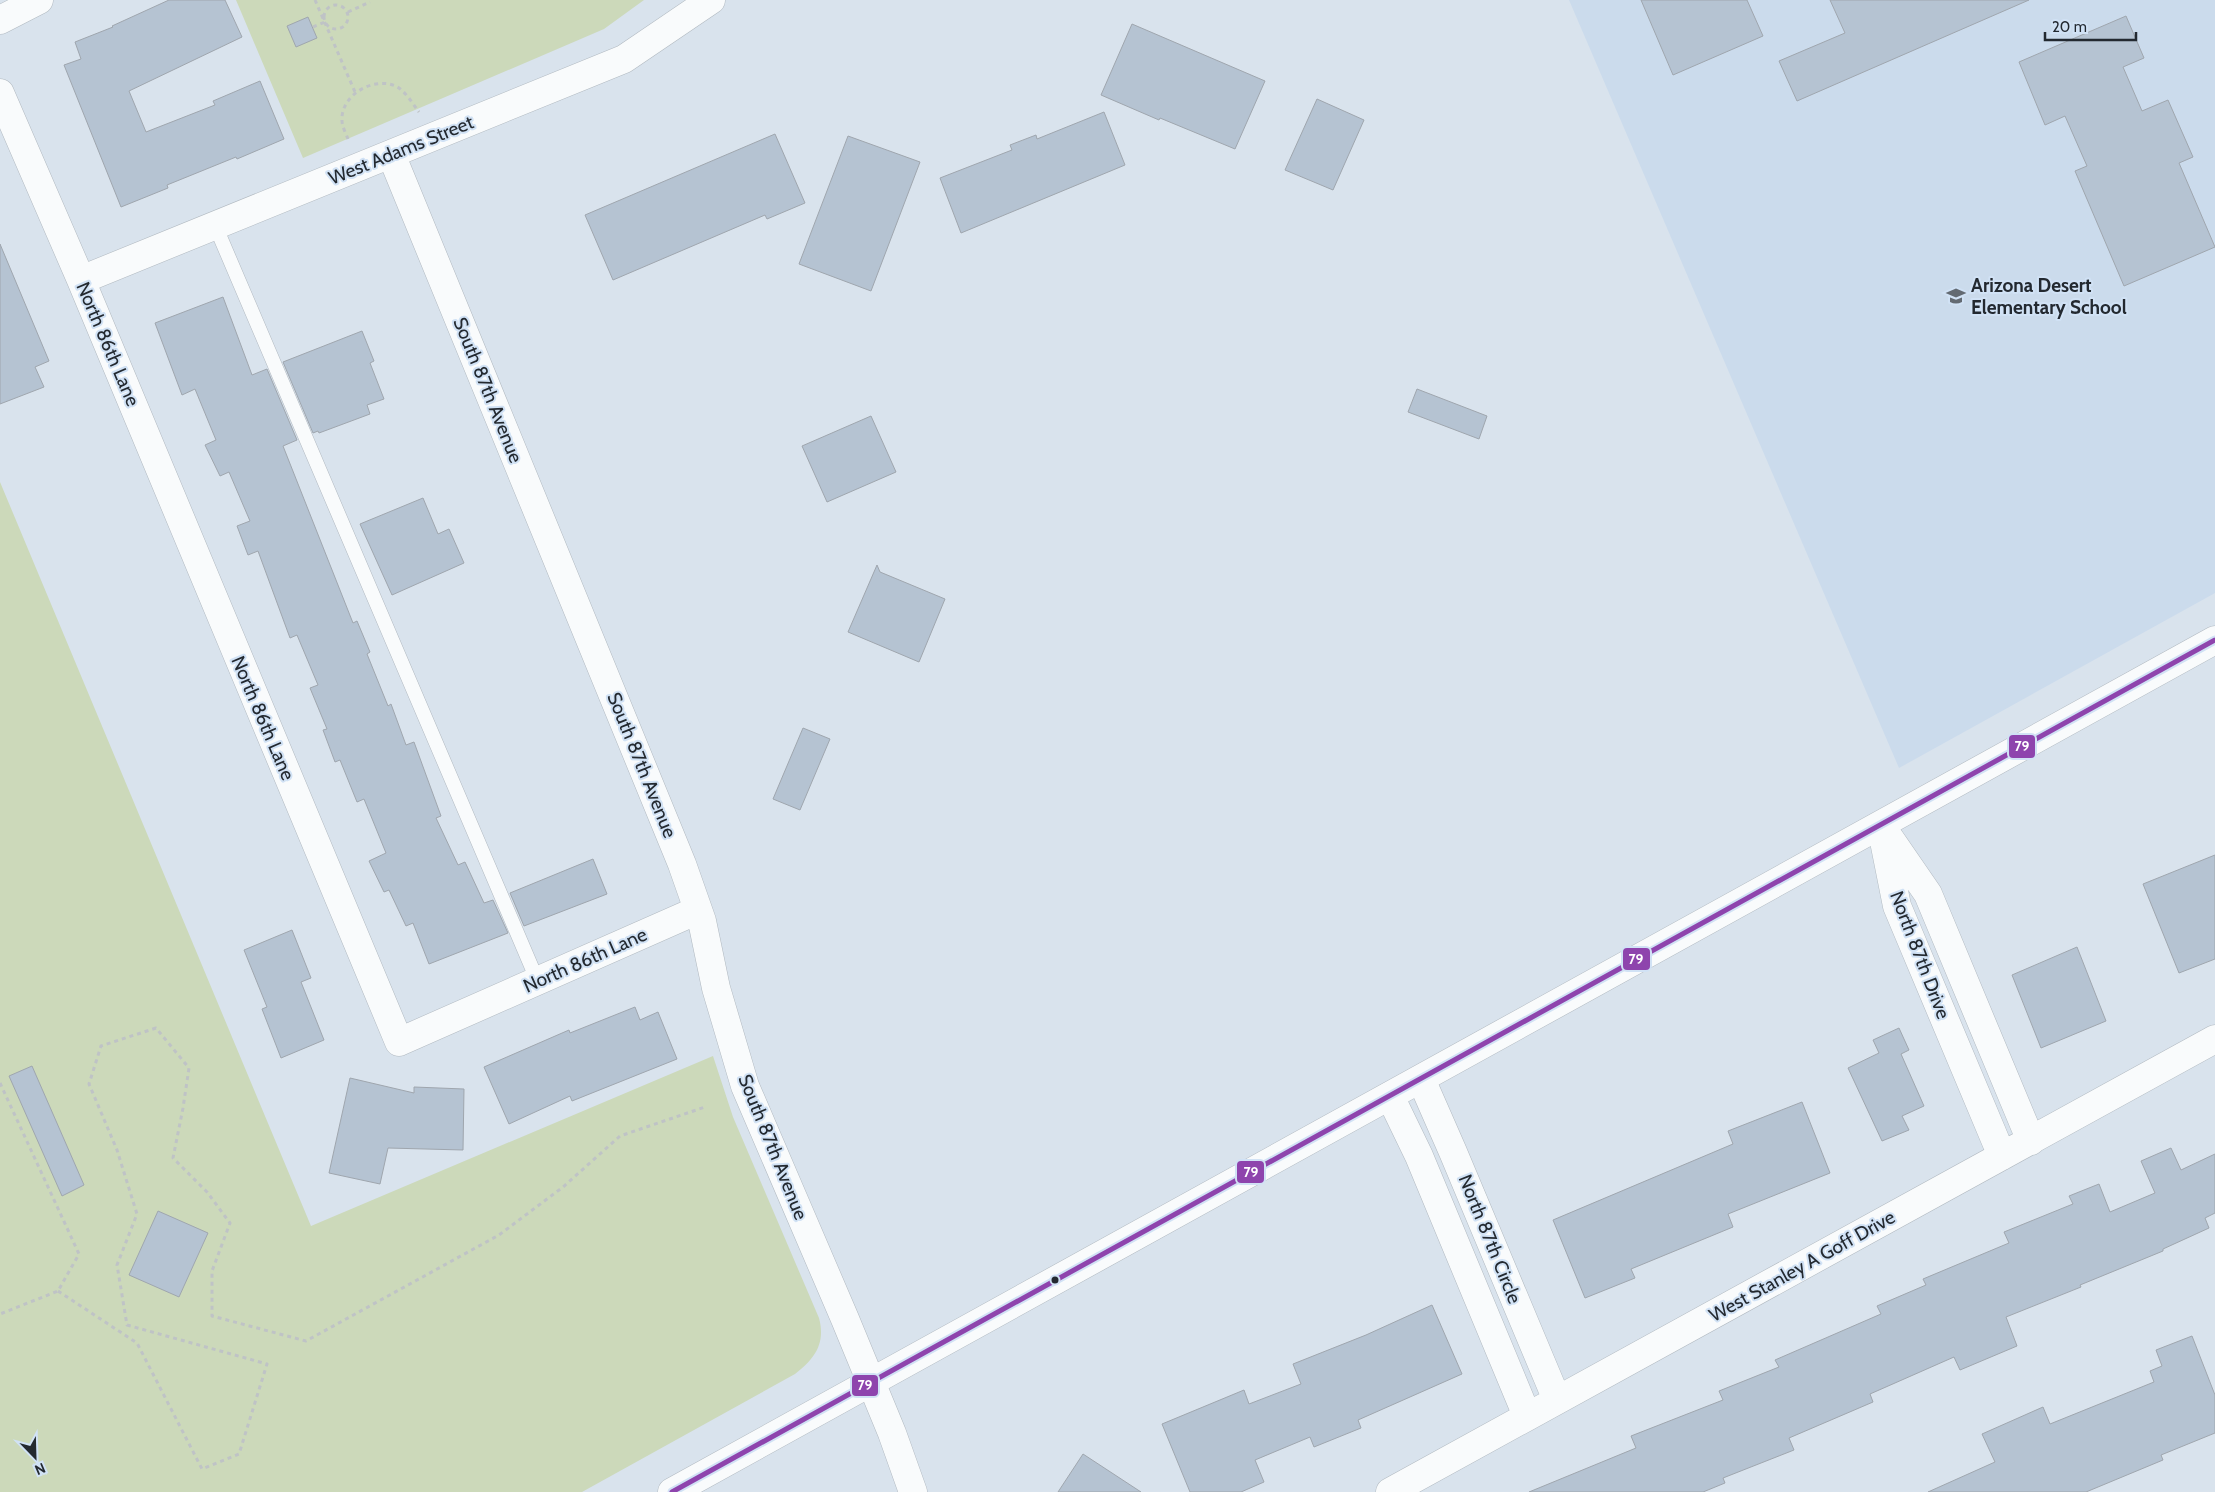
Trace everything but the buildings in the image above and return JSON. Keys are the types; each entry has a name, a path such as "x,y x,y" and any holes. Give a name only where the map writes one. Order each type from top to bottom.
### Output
{"street":[{"path":"0,20 39,0"},
{"name":"West Adams Street","path":"81,280 624,59 711,0"},
{"name":"North 86th Lane","path":"0,92 81,280 399,1042 698,910"},
{"name":"South 87th Avenue","path":"391,154 682,864 698,910 716,988 745,1086 871,1382 914,1492"},
{"path":"672,1492 2215,640"},
{"name":"North 87th Drive","path":"1880,826 1928,894 2031,1141"},
{"name":"North 87th Drive","path":"1880,826 1897,906 2002,1156"},
{"name":"West Stanley A Goff Drive","path":"1390,1492 2215,1040"},
{"name":"North 87th Circle","path":"1420,1079 1453,1152 1556,1400"},
{"name":"North 87th Circle","path":"1390,1096 1418,1156 1527,1416"}],"lane":[{"path":"215,225 538,982"}],"path":[{"path":"315,0 355,92"},
{"path":"347,12 370,2"},
{"path":"333,6 344,7 349,17 347,23 342,28 334,29 325,22 324,18 327,10 333,6"},
{"path":"313,27 325,22"},
{"path":"361,166 342,120 345,106 355,92 376,84 388,84 399,88 420,114 430,138"},
{"path":"58,1291 137,1343 202,1469 239,1454 268,1364 128,1325 117,1265 137,1214 116,1150 89,1084 102,1046 156,1028 189,1068 173,1158 208,1192 230,1223 212,1271 212,1316 306,1341 499,1235 563,1187 620,1136 705,1107"},
{"path":"0,1084 79,1254 58,1291 0,1314"}],"shaded area":[{"name":"Arizona Desert Elementary School","path":"1569,0 2215,0 2215,593 1899,768"}],"green space":[{"path":"236,0 644,0 604,29 303,158"},
{"path":"0,482 311,1226 713,1056 733,1117 819,1318 821,1336 817,1350 808,1363 795,1374 582,1492 0,1492"}],"transit line":[{"name":"79","path":"672,1492 2215,640"}],"place":[{"name":"Arizona Desert Elementary School","path":"1956,296"}]}
